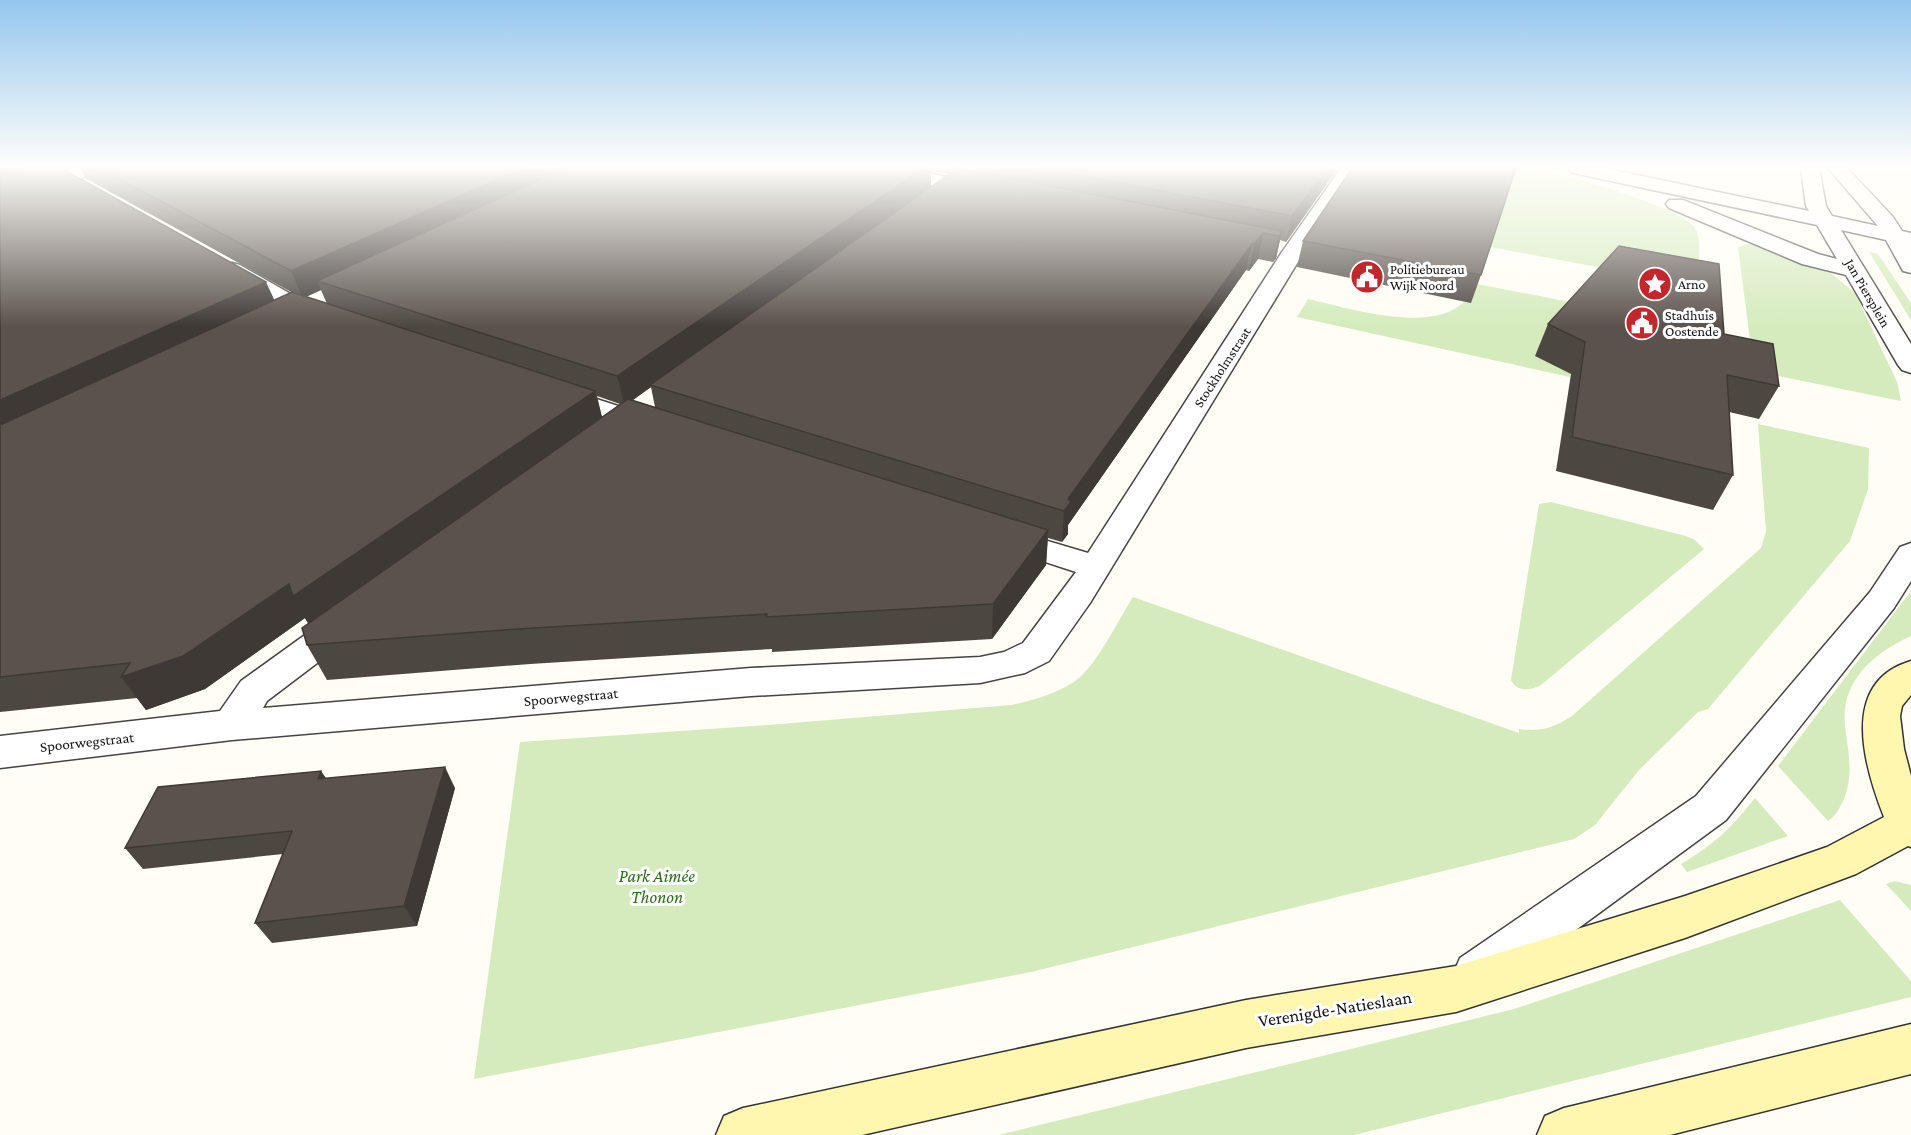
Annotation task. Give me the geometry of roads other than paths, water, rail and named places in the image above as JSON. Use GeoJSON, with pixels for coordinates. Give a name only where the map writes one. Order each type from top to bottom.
{"type":"FeatureCollection","features":[{"type":"Feature","properties":{"kind":"main road"},"geometry":{"type":"LineString","coordinates":[[1910,827],[1884,753],[1882,708],[1904,678],[1911,674]]}},
{"type":"Feature","properties":{"kind":"main road","name":"Verenigde-Natieslaan"},"geometry":{"type":"LineString","coordinates":[[743,1135],[1246,1024],[1456,989],[1685,917],[1841,861],[1910,827]]}},
{"type":"Feature","properties":{"kind":"main road"},"geometry":{"type":"LineString","coordinates":[[1564,1135],[1911,1049]]}},
{"type":"Feature","properties":{"kind":"street","name":"Stockholmstraat"},"geometry":{"type":"LineString","coordinates":[[1094,566],[1281,250],[1305,221]]}},
{"type":"Feature","properties":{"kind":"street"},"geometry":{"type":"LineString","coordinates":[[1716,221],[1810,259],[1854,270]]}},
{"type":"Feature","properties":{"kind":"street","name":"Jan Piersplein"},"geometry":{"type":"LineString","coordinates":[[1825,221],[1911,365]]}},
{"type":"Feature","properties":{"kind":"street"},"geometry":{"type":"LineString","coordinates":[[1853,221],[1901,231],[1911,266]]}},
{"type":"Feature","properties":{"kind":"street"},"geometry":{"type":"LineString","coordinates":[[209,258],[302,310],[347,325]]}},
{"type":"Feature","properties":{"kind":"street"},"geometry":{"type":"LineString","coordinates":[[280,320],[334,295]]}},
{"type":"Feature","properties":{"kind":"street"},"geometry":{"type":"LineString","coordinates":[[538,388],[638,412],[674,433]]}},
{"type":"Feature","properties":{"kind":"street"},"geometry":{"type":"LineString","coordinates":[[600,440],[638,412]]}},
{"type":"Feature","properties":{"kind":"street"},"geometry":{"type":"LineString","coordinates":[[981,530],[1094,566]]}},
{"type":"Feature","properties":{"kind":"street"},"geometry":{"type":"LineString","coordinates":[[1456,989],[1711,808],[1882,600],[1911,554]]}},
{"type":"Feature","properties":{"kind":"street","name":"Spoorwegstraat"},"geometry":{"type":"LineString","coordinates":[[0,752],[232,725],[763,681],[980,670],[1012,664],[1036,652],[1078,596],[1094,566]]}},
{"type":"Feature","properties":{"kind":"street"},"geometry":{"type":"LineString","coordinates":[[232,725],[254,691],[368,608]]}},
{"type":"Feature","properties":{"kind":"place","name":"Politiebureau Wijk Noord"},"geometry":{"type":"Point","coordinates":[1367,277]}},
{"type":"Feature","properties":{"kind":"place","name":"Arno"},"geometry":{"type":"Point","coordinates":[1655,284]}},
{"type":"Feature","properties":{"kind":"place","name":"Stadhuis Oostende"},"geometry":{"type":"Point","coordinates":[1642,323]}},
{"type":"Feature","properties":{"kind":"park label","name":"Park Aimée Thonon"},"geometry":{"type":"Point","coordinates":[657,886]}}]}
